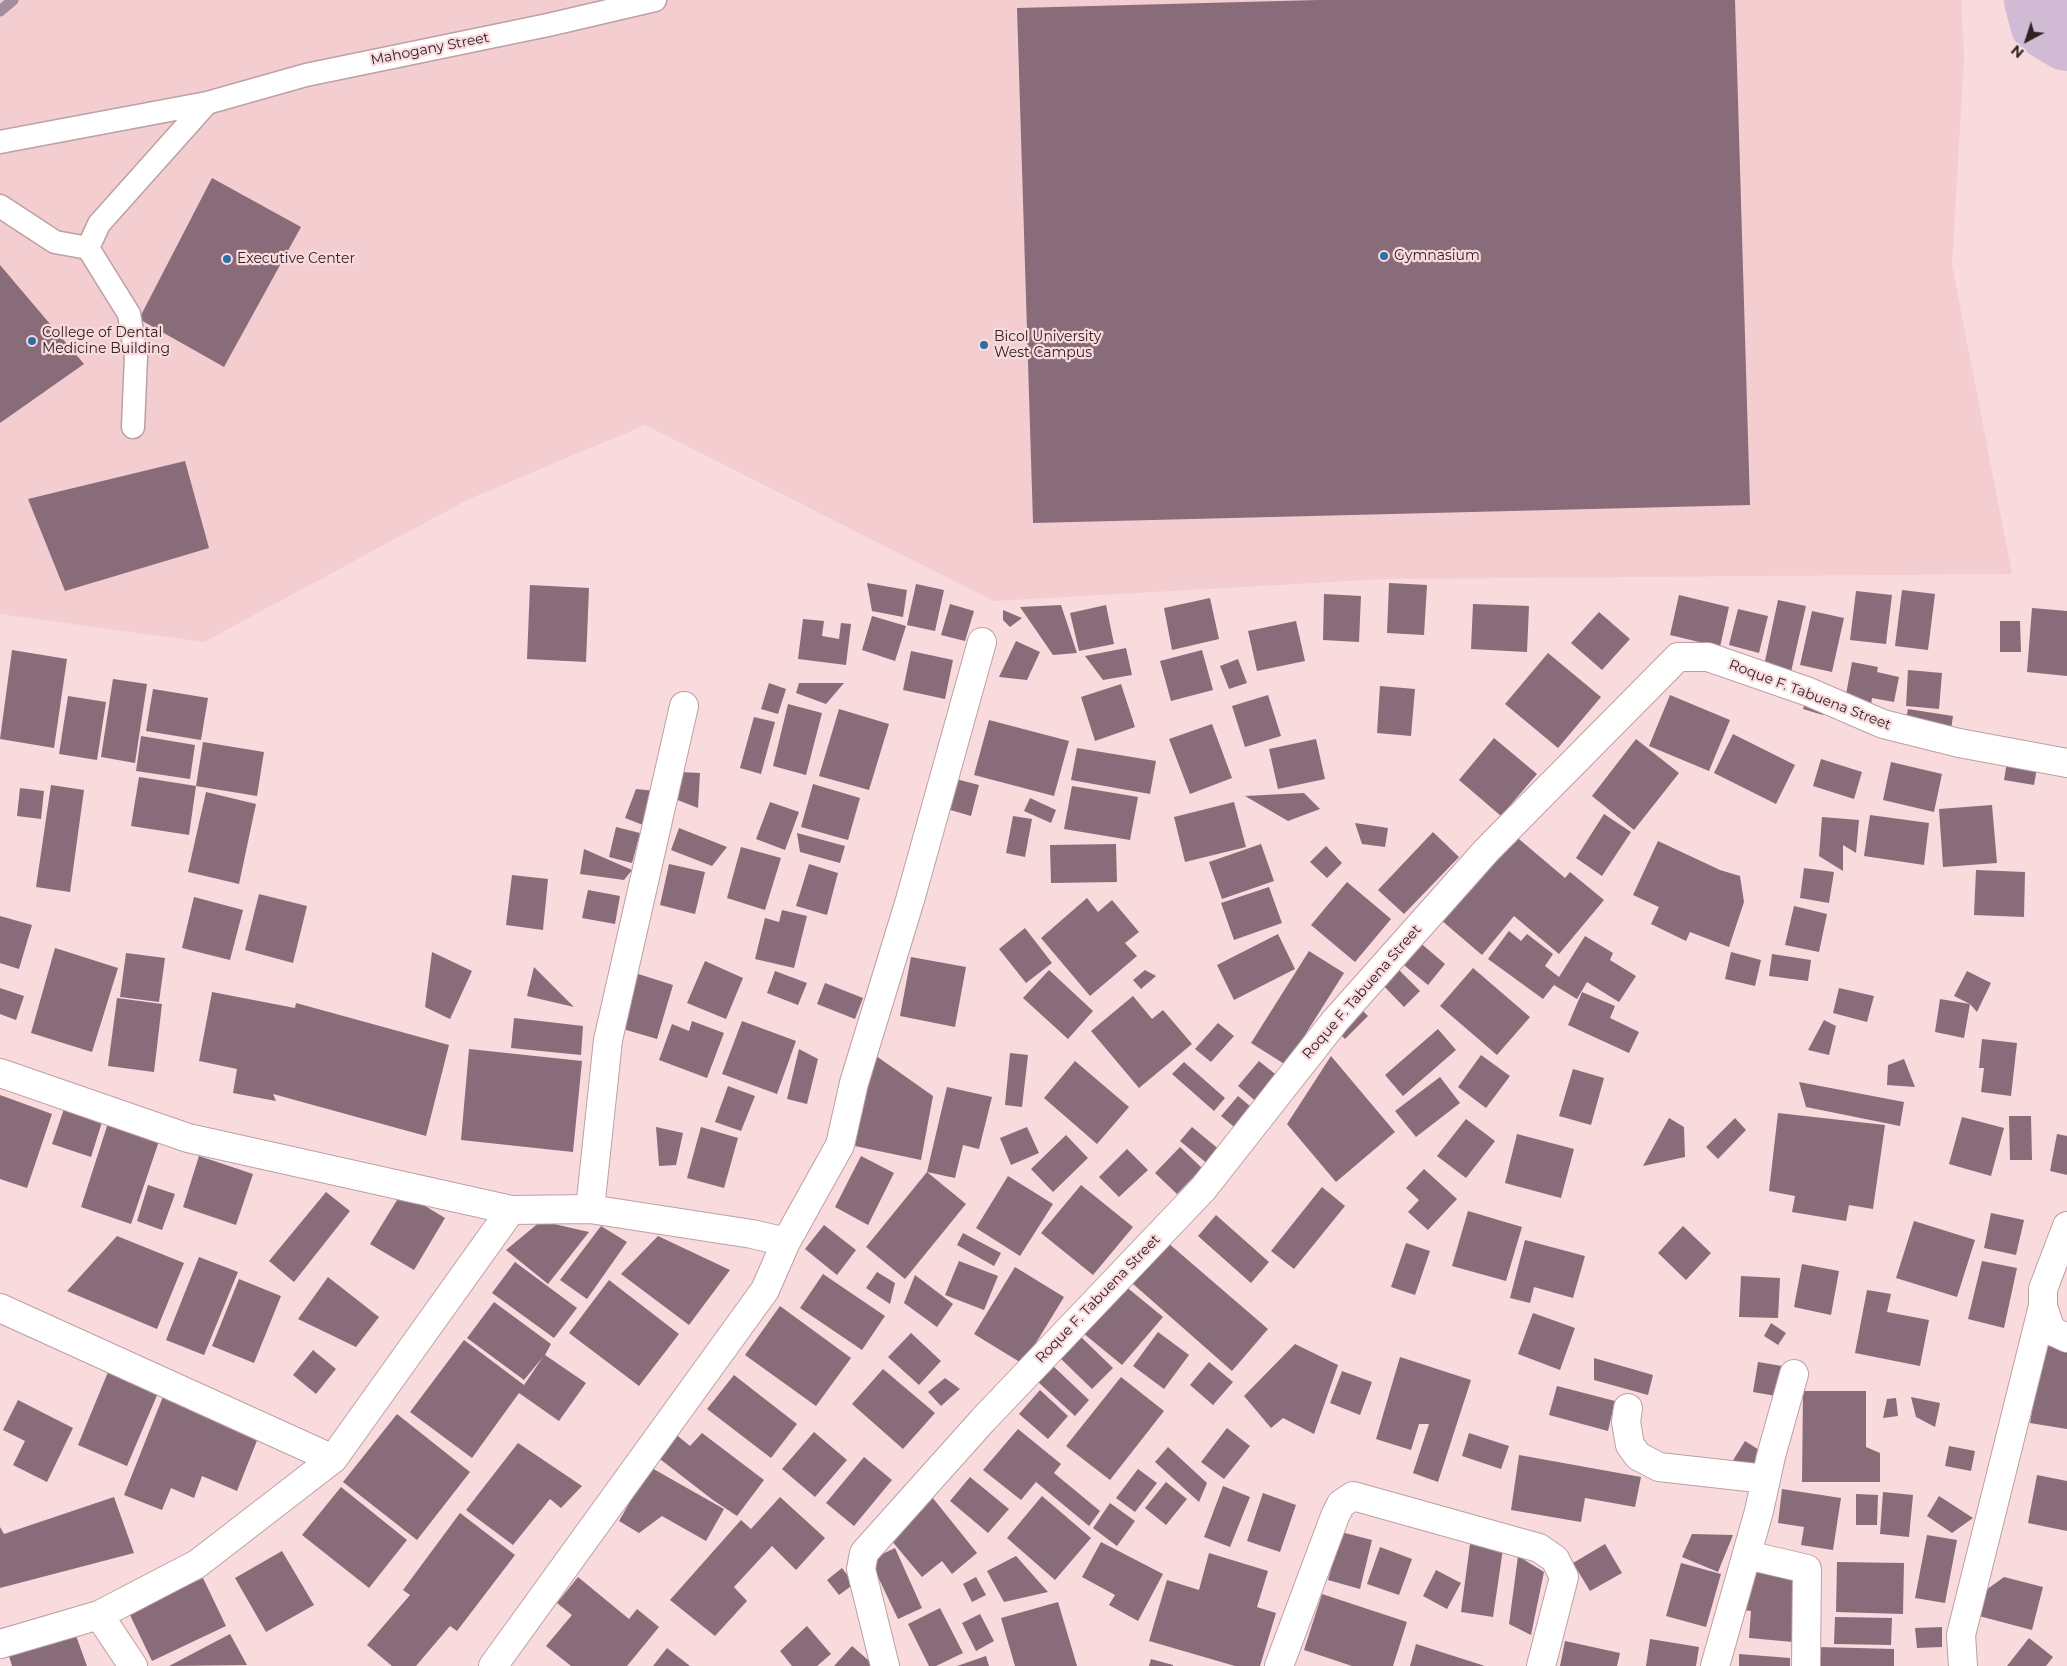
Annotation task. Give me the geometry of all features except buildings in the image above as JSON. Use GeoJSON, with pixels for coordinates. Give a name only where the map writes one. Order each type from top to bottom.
{"type":"FeatureCollection","features":[{"type":"Feature","properties":{"kind":"street"},"geometry":{"type":"LineString","coordinates":[[493,1666],[765,1290],[786,1242],[840,1145],[854,1083],[910,900],[982,642]]}},
{"type":"Feature","properties":{"kind":"street","name":"Roque F. Tabuena Street"},"geometry":{"type":"LineString","coordinates":[[885,1666],[861,1568],[864,1553],[983,1420],[1203,1189],[1335,1021],[1487,850],[1678,657],[1708,657],[1809,692],[1884,724],[1959,743],[2067,763]]}},
{"type":"Feature","properties":{"kind":"street"},"geometry":{"type":"LineString","coordinates":[[590,1209],[608,1040],[684,706]]}},
{"type":"Feature","properties":{"kind":"street"},"geometry":{"type":"LineString","coordinates":[[0,1073],[188,1138],[511,1210],[590,1209],[752,1234],[786,1242]]}},
{"type":"Feature","properties":{"kind":"street"},"geometry":{"type":"LineString","coordinates":[[0,1644],[99,1615],[197,1564],[333,1459],[511,1210]]}},
{"type":"Feature","properties":{"kind":"street"},"geometry":{"type":"LineString","coordinates":[[1963,1666],[1961,1636],[2043,1306],[2043,1290],[2067,1226]]}},
{"type":"Feature","properties":{"kind":"street"},"geometry":{"type":"LineString","coordinates":[[2043,1306],[2049,1325],[2054,1332],[2067,1338]]}},
{"type":"Feature","properties":{"kind":"street"},"geometry":{"type":"LineString","coordinates":[[0,1308],[333,1459]]}},
{"type":"Feature","properties":{"kind":"street"},"geometry":{"type":"LineString","coordinates":[[1715,1666],[1747,1555],[1794,1374]]}},
{"type":"Feature","properties":{"kind":"street"},"geometry":{"type":"LineString","coordinates":[[1628,1408],[1626,1422],[1630,1445],[1638,1456],[1659,1468],[1766,1479]]}},
{"type":"Feature","properties":{"kind":"street"},"geometry":{"type":"LineString","coordinates":[[1279,1666],[1335,1516],[1341,1504],[1353,1496],[1539,1548],[1555,1559],[1564,1577],[1541,1666]]}},
{"type":"Feature","properties":{"kind":"street"},"geometry":{"type":"LineString","coordinates":[[1747,1555],[1807,1569],[1806,1666]]}},
{"type":"Feature","properties":{"kind":"street"},"geometry":{"type":"LineString","coordinates":[[99,1615],[133,1666]]}},
{"type":"Feature","properties":{"kind":"lane","name":"Mahogany Street"},"geometry":{"type":"LineString","coordinates":[[0,142],[207,103],[306,75],[548,25],[655,0]]}},
{"type":"Feature","properties":{"kind":"lane"},"geometry":{"type":"LineString","coordinates":[[88,248],[99,224],[207,103]]}},
{"type":"Feature","properties":{"kind":"lane"},"geometry":{"type":"LineString","coordinates":[[0,206],[55,242],[88,248],[129,314],[136,356],[134,427]]}},
{"type":"Feature","properties":{"kind":"shaded area","name":"Bicol University West Campus"},"geometry":{"type":"Polygon","coordinates":[[[0,0],[1961,0],[1964,58],[1952,265],[2012,574],[1387,579],[994,601],[645,425],[469,499],[204,642],[0,614],[0,0]]]}},
{"type":"Feature","properties":{"kind":"waterway"},"geometry":{"type":"LineString","coordinates":[[0,11],[13,0]]}},
{"type":"Feature","properties":{"kind":"waterway"},"geometry":{"type":"LineString","coordinates":[[2038,0],[2044,23],[2067,37]]}},
{"type":"Feature","properties":{"kind":"place","name":"Gymnasium"},"geometry":{"type":"Point","coordinates":[1384,256]}},
{"type":"Feature","properties":{"kind":"place","name":"Executive Center"},"geometry":{"type":"Point","coordinates":[227,259]}},
{"type":"Feature","properties":{"kind":"place","name":"College of Dental Medicine Building"},"geometry":{"type":"Point","coordinates":[32,341]}},
{"type":"Feature","properties":{"kind":"place","name":"Bicol University West Campus"},"geometry":{"type":"Point","coordinates":[984,345]}}]}
